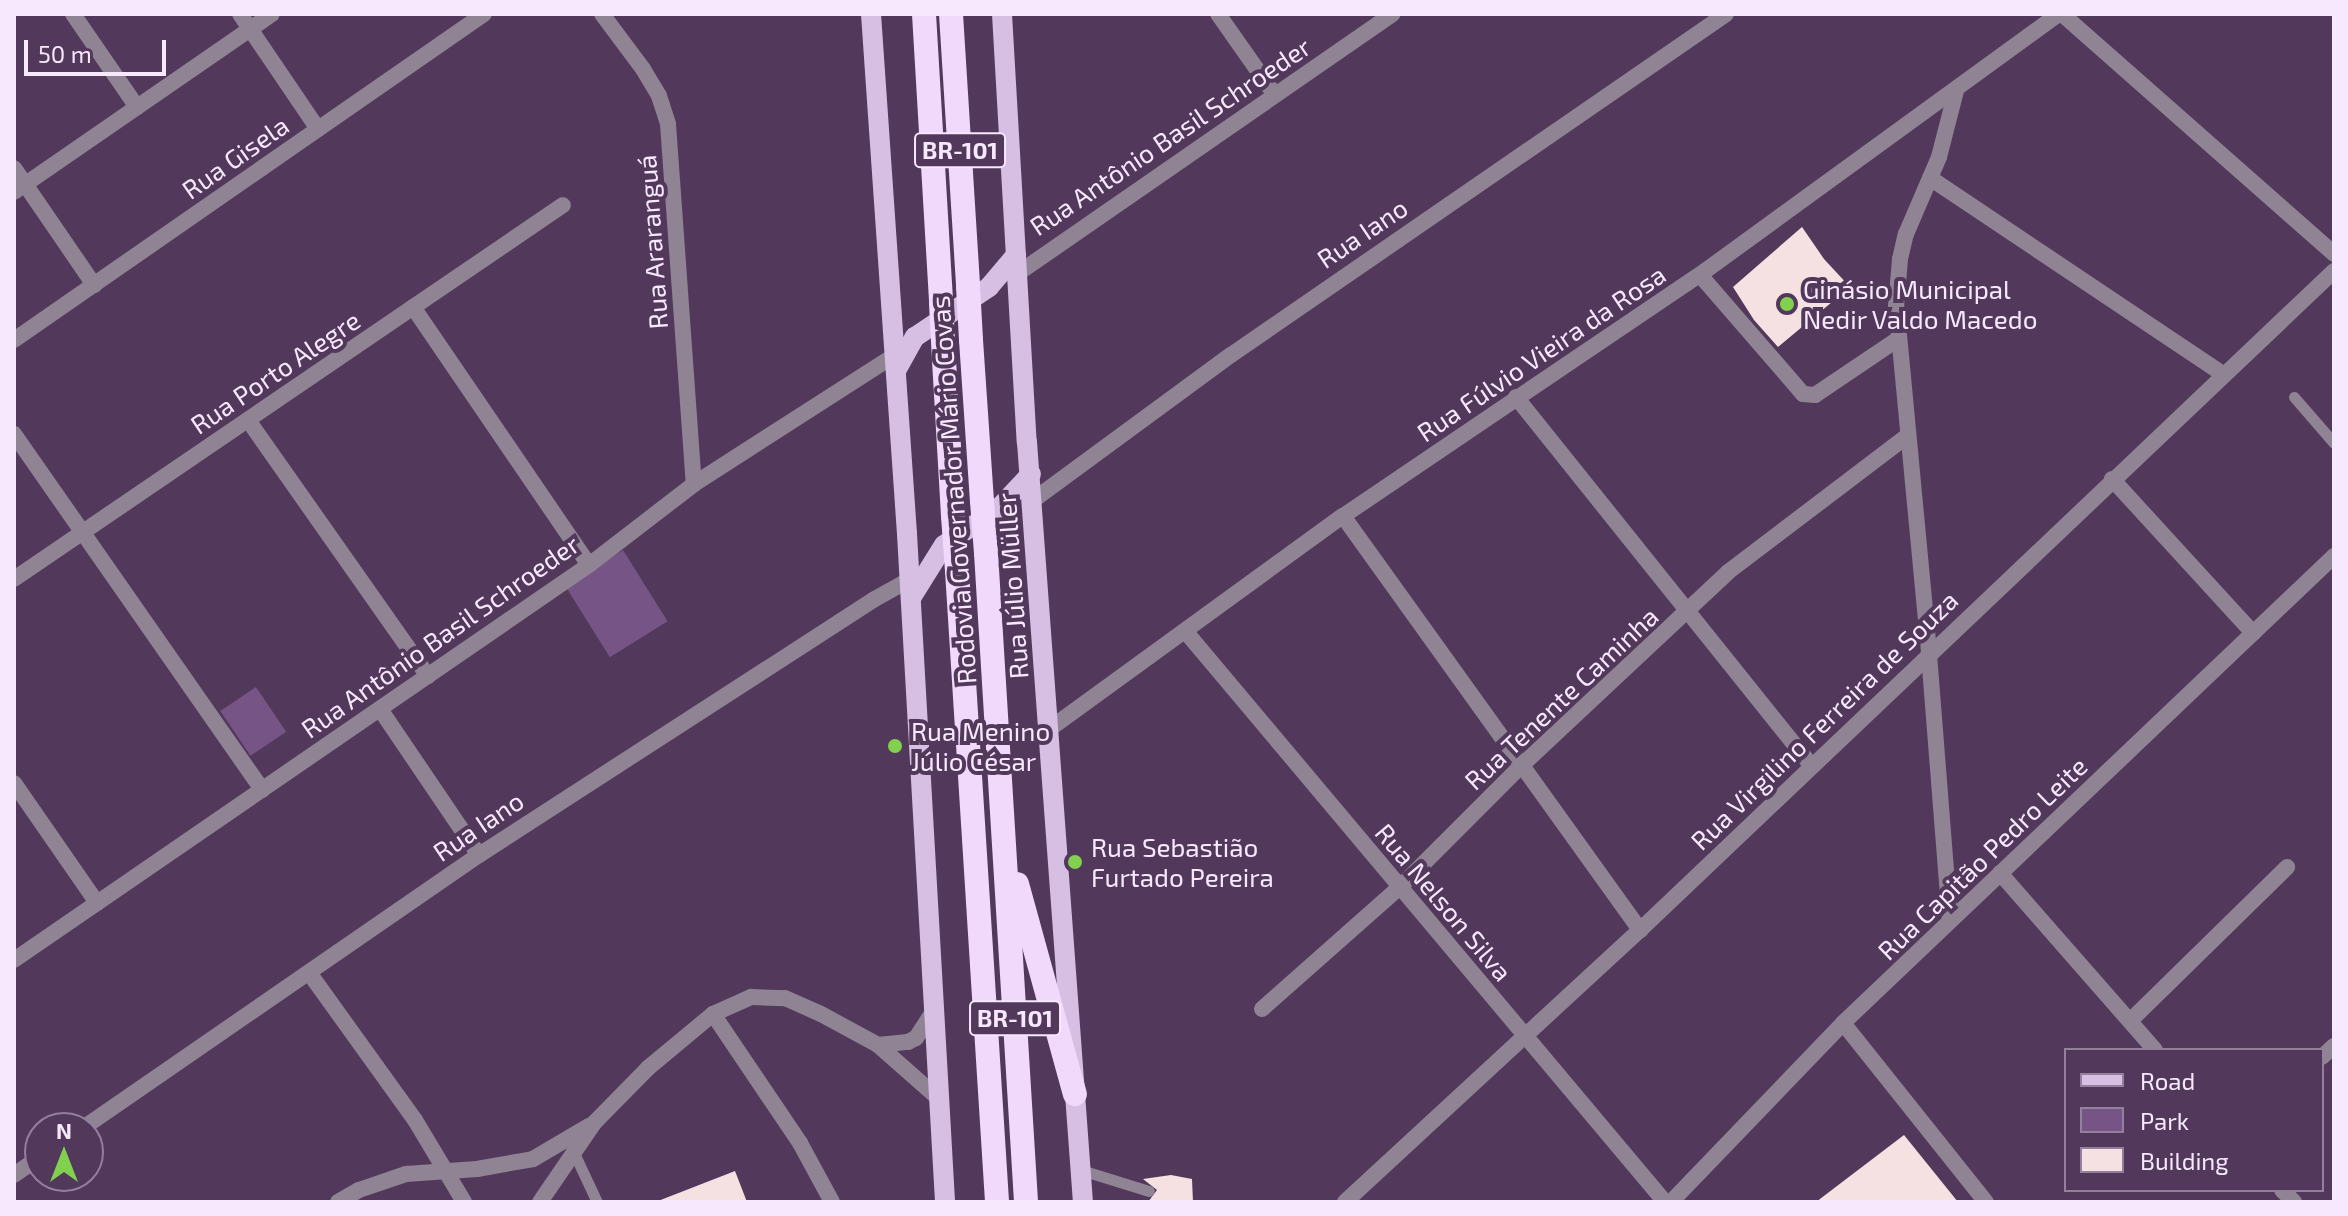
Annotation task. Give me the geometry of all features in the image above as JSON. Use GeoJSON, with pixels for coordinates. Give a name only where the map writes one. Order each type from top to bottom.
{"type":"FeatureCollection","features":[{"type":"Feature","properties":{"kind":"highway","name":"Rodovia Governador Mário Covas"},"geometry":{"type":"LineString","coordinates":[[924,14],[997,1202]]}},
{"type":"Feature","properties":{"kind":"highway","name":"Rodovia Governador Mário Covas"},"geometry":{"type":"LineString","coordinates":[[951,14],[978,286],[971,340],[990,505],[986,553],[1026,1202]]}},
{"type":"Feature","properties":{"kind":"highway"},"geometry":{"type":"LineString","coordinates":[[1004,835],[1075,1094]]}},
{"type":"Feature","properties":{"kind":"main road"},"geometry":{"type":"LineString","coordinates":[[871,14],[907,534],[945,1202]]}},
{"type":"Feature","properties":{"kind":"main road","name":"Rua Júlio Müller"},"geometry":{"type":"LineString","coordinates":[[1002,14],[1018,297],[1083,1202]]}},
{"type":"Feature","properties":{"kind":"main road","name":"Rua Antônio Basil Schroeder"},"geometry":{"type":"LineString","coordinates":[[896,363],[915,337],[928,326],[978,286],[1016,264]]}},
{"type":"Feature","properties":{"kind":"main road"},"geometry":{"type":"LineString","coordinates":[[978,286],[1018,297]]}},
{"type":"Feature","properties":{"kind":"main road"},"geometry":{"type":"LineString","coordinates":[[892,315],[915,327],[928,326]]}},
{"type":"Feature","properties":{"kind":"main road","name":"Rua Iano"},"geometry":{"type":"LineString","coordinates":[[910,589],[944,545],[1031,474]]}},
{"type":"Feature","properties":{"kind":"main road"},"geometry":{"type":"LineString","coordinates":[[990,505],[1033,510]]}},
{"type":"Feature","properties":{"kind":"main road"},"geometry":{"type":"LineString","coordinates":[[907,534],[925,544],[944,545]]}},
{"type":"Feature","properties":{"kind":"street"},"geometry":{"type":"LineString","coordinates":[[73,14],[137,107]]}},
{"type":"Feature","properties":{"kind":"street"},"geometry":{"type":"LineString","coordinates":[[240,14],[318,129]]}},
{"type":"Feature","properties":{"kind":"street"},"geometry":{"type":"LineString","coordinates":[[20,188],[272,14]]}},
{"type":"Feature","properties":{"kind":"street","name":"Rua Gisela"},"geometry":{"type":"LineString","coordinates":[[14,340],[484,14]]}},
{"type":"Feature","properties":{"kind":"street","name":"Rua Araranguá"},"geometry":{"type":"LineString","coordinates":[[602,14],[643,69],[659,96],[668,124],[694,484]]}},
{"type":"Feature","properties":{"kind":"street"},"geometry":{"type":"LineString","coordinates":[[1218,14],[1275,95]]}},
{"type":"Feature","properties":{"kind":"street","name":"Rua Antônio Basil Schroeder"},"geometry":{"type":"LineString","coordinates":[[1016,264],[1393,14]]}},
{"type":"Feature","properties":{"kind":"street","name":"Rua Iano"},"geometry":{"type":"LineString","coordinates":[[1033,510],[1231,355],[1726,14]]}},
{"type":"Feature","properties":{"kind":"street"},"geometry":{"type":"LineString","coordinates":[[2061,14],[2334,254]]}},
{"type":"Feature","properties":{"kind":"street","name":"Rua Fúlvio Vieira da Rosa"},"geometry":{"type":"LineString","coordinates":[[1048,730],[1343,516],[1700,275],[2061,14]]}},
{"type":"Feature","properties":{"kind":"street"},"geometry":{"type":"LineString","coordinates":[[1950,921],[1929,652],[1906,437],[1896,306],[1900,259],[1930,178],[1956,91]]}},
{"type":"Feature","properties":{"kind":"street"},"geometry":{"type":"LineString","coordinates":[[14,168],[20,188],[94,285]]}},
{"type":"Feature","properties":{"kind":"street"},"geometry":{"type":"LineString","coordinates":[[1930,178],[2224,375]]}},
{"type":"Feature","properties":{"kind":"street","name":"Rua Porto Alegre"},"geometry":{"type":"LineString","coordinates":[[14,579],[563,205]]}},
{"type":"Feature","properties":{"kind":"street","name":"Rua Virgilino Ferreira de Souza"},"geometry":{"type":"LineString","coordinates":[[1345,1202],[1640,930],[1810,764],[2334,271]]}},
{"type":"Feature","properties":{"kind":"street"},"geometry":{"type":"LineString","coordinates":[[1700,275],[1803,394],[1815,395],[1898,339]]}},
{"type":"Feature","properties":{"kind":"street"},"geometry":{"type":"LineString","coordinates":[[413,307],[589,565]]}},
{"type":"Feature","properties":{"kind":"street","name":"Rua Antônio Basil Schroeder"},"geometry":{"type":"LineString","coordinates":[[14,960],[589,565],[694,484],[896,363]]}},
{"type":"Feature","properties":{"kind":"street"},"geometry":{"type":"LineString","coordinates":[[1516,397],[1810,764]]}},
{"type":"Feature","properties":{"kind":"street"},"geometry":{"type":"LineString","coordinates":[[248,420],[428,676]]}},
{"type":"Feature","properties":{"kind":"street"},"geometry":{"type":"LineString","coordinates":[[14,434],[262,790]]}},
{"type":"Feature","properties":{"kind":"street","name":"Rua Tenente Caminha"},"geometry":{"type":"LineString","coordinates":[[1262,1009],[1400,887],[1521,766],[1748,555],[1906,437]]}},
{"type":"Feature","properties":{"kind":"street"},"geometry":{"type":"LineString","coordinates":[[2112,479],[2253,633]]}},
{"type":"Feature","properties":{"kind":"street"},"geometry":{"type":"LineString","coordinates":[[1343,516],[1640,930]]}},
{"type":"Feature","properties":{"kind":"street","name":"Rua Capitão Pedro Leite"},"geometry":{"type":"LineString","coordinates":[[1668,1202],[1843,1023],[2334,556]]}},
{"type":"Feature","properties":{"kind":"street","name":"Rua Iano"},"geometry":{"type":"LineString","coordinates":[[104,1114],[479,855],[873,600],[910,589]]}},
{"type":"Feature","properties":{"kind":"street","name":"Rua Nelson Silva"},"geometry":{"type":"LineString","coordinates":[[1186,632],[1668,1202]]}},
{"type":"Feature","properties":{"kind":"street"},"geometry":{"type":"LineString","coordinates":[[380,709],[479,855]]}},
{"type":"Feature","properties":{"kind":"street"},"geometry":{"type":"LineString","coordinates":[[14,783],[97,903]]}},
{"type":"Feature","properties":{"kind":"street"},"geometry":{"type":"LineString","coordinates":[[2130,1021],[2287,867]]}},
{"type":"Feature","properties":{"kind":"street"},"geometry":{"type":"LineString","coordinates":[[2000,873],[2153,1048]]}},
{"type":"Feature","properties":{"kind":"street"},"geometry":{"type":"LineString","coordinates":[[310,974],[415,1120],[464,1202]]}},
{"type":"Feature","properties":{"kind":"street"},"geometry":{"type":"LineString","coordinates":[[540,1202],[594,1123],[668,1048],[713,1014],[751,997],[785,998],[878,1045],[937,1097]]}},
{"type":"Feature","properties":{"kind":"street"},"geometry":{"type":"LineString","coordinates":[[878,1045],[908,1042],[916,1038],[932,1013]]}},
{"type":"Feature","properties":{"kind":"street"},"geometry":{"type":"LineString","coordinates":[[713,1014],[800,1143],[832,1202]]}},
{"type":"Feature","properties":{"kind":"street"},"geometry":{"type":"LineString","coordinates":[[1843,1023],[1986,1202]]}},
{"type":"Feature","properties":{"kind":"street"},"geometry":{"type":"LineString","coordinates":[[338,1202],[359,1190],[406,1174],[447,1172],[533,1159],[594,1123]]}},
{"type":"Feature","properties":{"kind":"lane"},"geometry":{"type":"LineString","coordinates":[[2294,397],[2334,443]]}},
{"type":"Feature","properties":{"kind":"lane"},"geometry":{"type":"LineString","coordinates":[[574,1153],[597,1202]]}},
{"type":"Feature","properties":{"kind":"lane"},"geometry":{"type":"LineString","coordinates":[[1081,1170],[1149,1191]]}},
{"type":"Feature","properties":{"kind":"green space"},"geometry":{"type":"Polygon","coordinates":[[[623,550],[668,621],[610,657],[565,586],[623,550]]]}},
{"type":"Feature","properties":{"kind":"green space"},"geometry":{"type":"Polygon","coordinates":[[[256,687],[286,732],[251,756],[220,711],[256,687]]]}},
{"type":"Feature","properties":{"kind":"building","name":"Ginásio Municipal Nedir Valdo Macedo"},"geometry":{"type":"Polygon","coordinates":[[[1802,227],[1824,259],[1850,287],[1778,347],[1754,320],[1733,287],[1802,227]]]}},
{"type":"Feature","properties":{"kind":"building"},"geometry":{"type":"Polygon","coordinates":[[[1904,1135],[1958,1202],[1816,1202],[1904,1135]]]}},
{"type":"Feature","properties":{"kind":"building"},"geometry":{"type":"Polygon","coordinates":[[[735,1171],[747,1202],[658,1202],[658,1201],[735,1171]]]}},
{"type":"Feature","properties":{"kind":"building"},"geometry":{"type":"Polygon","coordinates":[[[1171,1175],[1192,1179],[1193,1202],[1148,1202],[1157,1190],[1143,1179],[1171,1175]]]}},
{"type":"Feature","properties":{"kind":"place","name":"Ginásio Municipal Nedir Valdo Macedo"},"geometry":{"type":"Point","coordinates":[1787,304]}},
{"type":"Feature","properties":{"kind":"place","name":"Rua Menino Júlio César"},"geometry":{"type":"Point","coordinates":[895,746]}},
{"type":"Feature","properties":{"kind":"place","name":"Rua Sebastião Furtado Pereira"},"geometry":{"type":"Point","coordinates":[1075,862]}}]}
